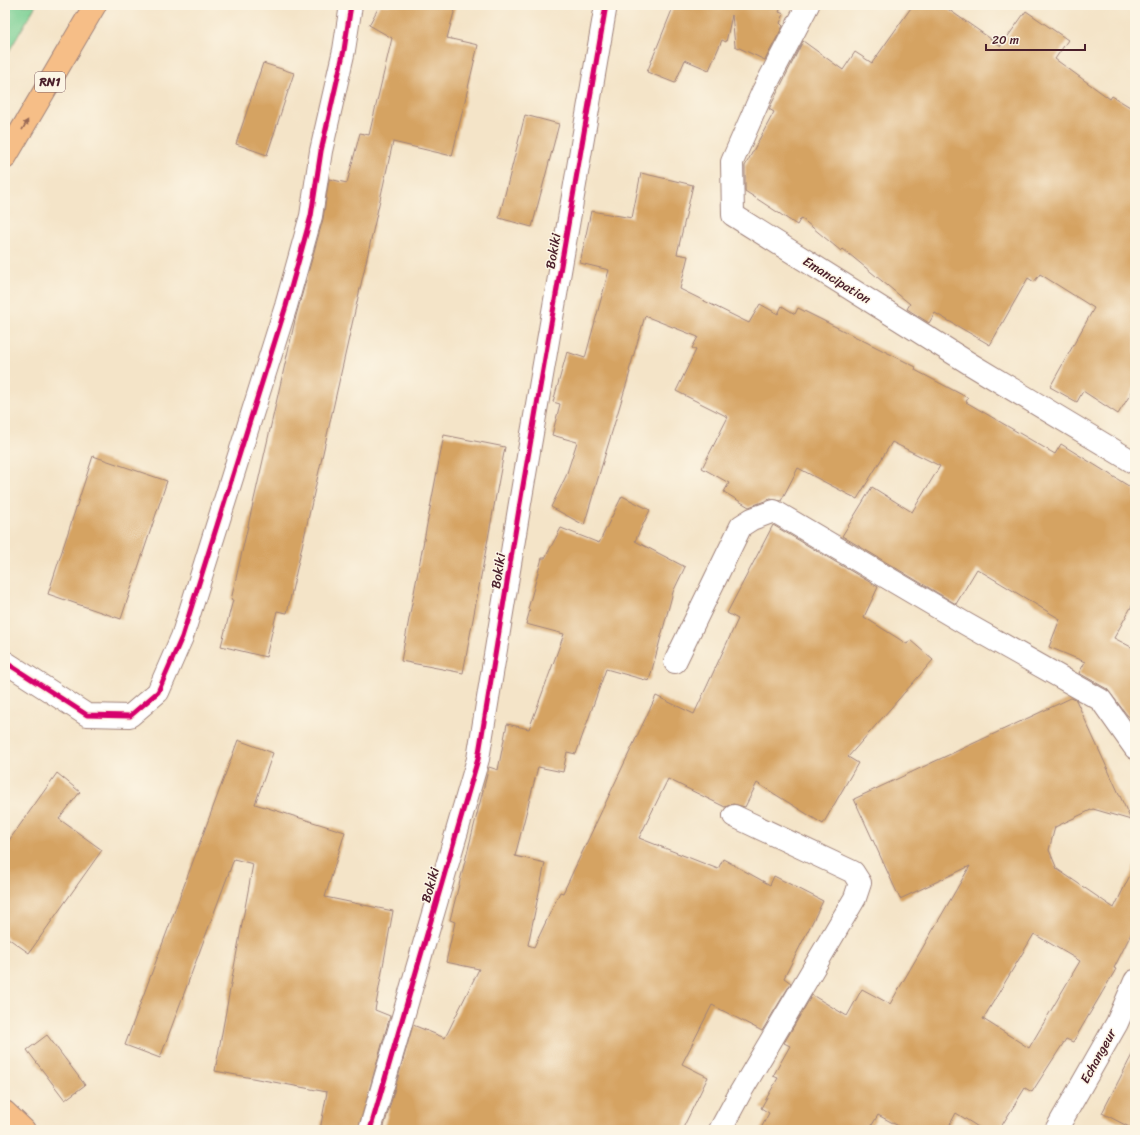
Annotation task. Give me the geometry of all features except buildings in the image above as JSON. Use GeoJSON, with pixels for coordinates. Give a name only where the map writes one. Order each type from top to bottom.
{"type":"FeatureCollection","features":[{"type":"Feature","properties":{"kind":"highway","name":"RN1"},"geometry":{"type":"LineString","coordinates":[[5,158],[95,5]]}},
{"type":"Feature","properties":{"kind":"highway"},"geometry":{"type":"LineString","coordinates":[[5,1112],[24,1130]]}},
{"type":"Feature","properties":{"kind":"street"},"geometry":{"type":"LineString","coordinates":[[5,662],[87,715],[130,716],[158,692],[182,637],[286,306],[311,216],[321,151],[344,50],[351,5]]}},
{"type":"Feature","properties":{"kind":"street","name":"Bokiki"},"geometry":{"type":"LineString","coordinates":[[370,1130],[478,759],[520,503],[606,5]]}},
{"type":"Feature","properties":{"kind":"street","name":"Emancipation"},"geometry":{"type":"LineString","coordinates":[[808,5],[763,91],[732,162],[732,215],[972,365],[1135,463]]}},
{"type":"Feature","properties":{"kind":"street"},"geometry":{"type":"LineString","coordinates":[[675,662],[741,526],[752,519],[774,511],[966,624],[1101,700],[1135,748]]}},
{"type":"Feature","properties":{"kind":"street"},"geometry":{"type":"LineString","coordinates":[[720,1130],[740,1093],[855,898],[860,883],[853,872],[734,816]]}},
{"type":"Feature","properties":{"kind":"street","name":"Echangeur"},"geometry":{"type":"LineString","coordinates":[[1056,1130],[1116,1023],[1135,981]]}},
{"type":"Feature","properties":{"kind":"green space"},"geometry":{"type":"Polygon","coordinates":[[[5,5],[36,5],[5,58],[5,5]]]}},
{"type":"Feature","properties":{"kind":"cycle path"},"geometry":{"type":"LineString","coordinates":[[5,662],[87,715],[130,716],[158,692],[182,637],[286,306],[311,216],[321,151],[344,50],[351,5]]}},
{"type":"Feature","properties":{"kind":"cycle path"},"geometry":{"type":"LineString","coordinates":[[370,1130],[478,759],[520,503],[606,5]]}}]}
